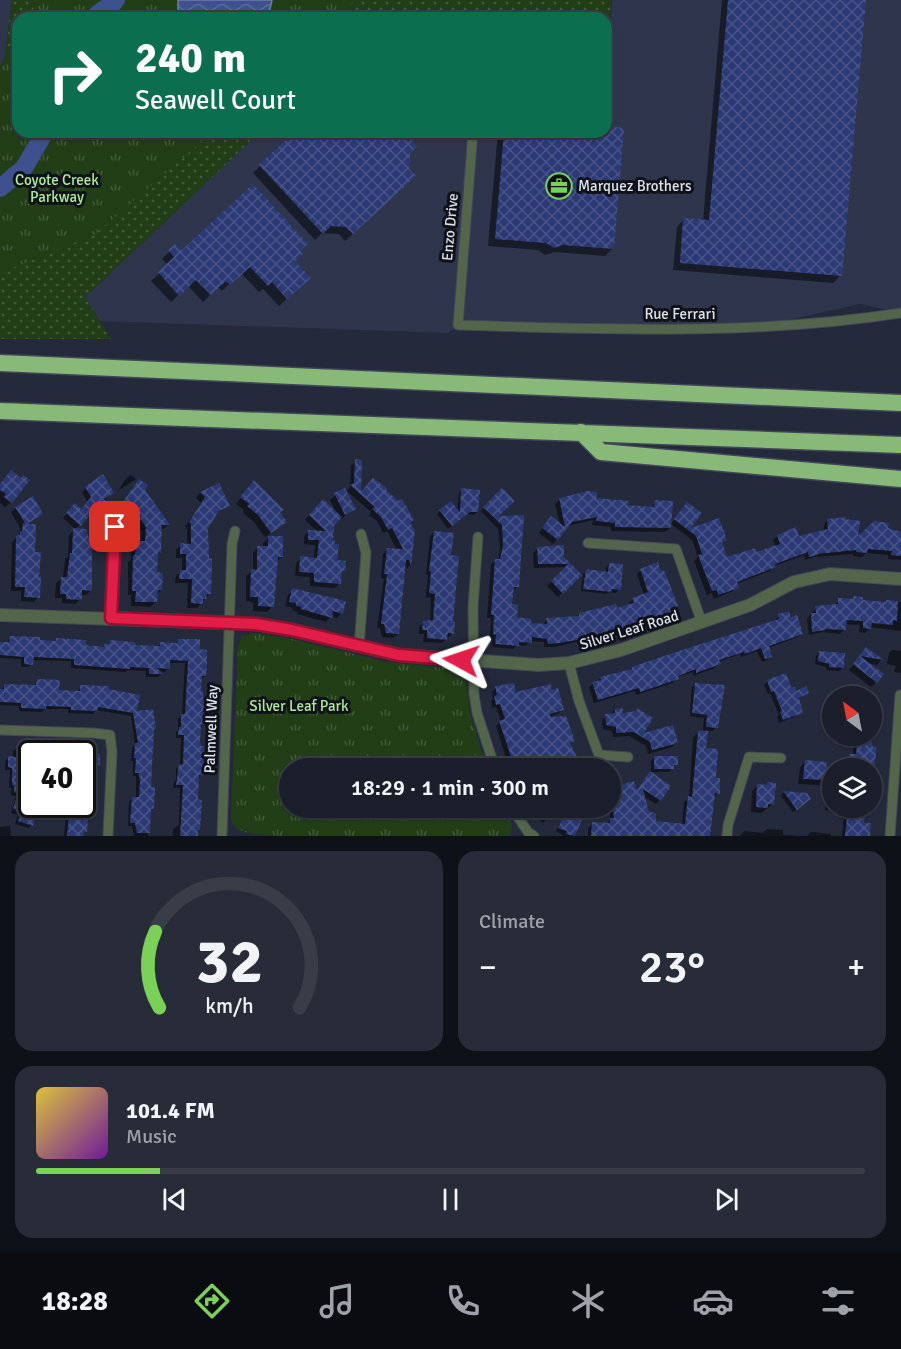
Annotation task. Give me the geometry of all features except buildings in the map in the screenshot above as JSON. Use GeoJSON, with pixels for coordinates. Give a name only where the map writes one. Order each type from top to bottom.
{"type":"FeatureCollection","features":[{"type":"Feature","properties":{"kind":"highway"},"geometry":{"type":"LineString","coordinates":[[0,363],[901,403]]}},
{"type":"Feature","properties":{"kind":"highway"},"geometry":{"type":"LineString","coordinates":[[0,411],[901,445]]}},
{"type":"Feature","properties":{"kind":"highway"},"geometry":{"type":"LineString","coordinates":[[580,432],[601,452],[901,479]]}},
{"type":"Feature","properties":{"kind":"street","name":"Enzo Drive"},"geometry":{"type":"LineString","coordinates":[[458,325],[473,138]]}},
{"type":"Feature","properties":{"kind":"street","name":"Rue Ferrari"},"geometry":{"type":"LineString","coordinates":[[458,325],[718,329],[813,324],[901,313]]}},
{"type":"Feature","properties":{"kind":"street"},"geometry":{"type":"LineString","coordinates":[[111,618],[115,527]]}},
{"type":"Feature","properties":{"kind":"street","name":"Palmwell Way"},"geometry":{"type":"LineString","coordinates":[[222,836],[232,544],[235,531]]}},
{"type":"Feature","properties":{"kind":"street"},"geometry":{"type":"LineString","coordinates":[[359,647],[366,553],[361,534]]}},
{"type":"Feature","properties":{"kind":"street"},"geometry":{"type":"LineString","coordinates":[[478,537],[473,607],[474,694],[477,713],[492,758]]}},
{"type":"Feature","properties":{"kind":"street"},"geometry":{"type":"LineString","coordinates":[[588,543],[676,549],[702,622]]}},
{"type":"Feature","properties":{"kind":"street","name":"Silver Leaf Road"},"geometry":{"type":"LineString","coordinates":[[0,615],[230,622],[292,630],[399,655],[538,665],[569,663],[621,650],[750,605],[794,582],[830,574],[901,579]]}},
{"type":"Feature","properties":{"kind":"street"},"geometry":{"type":"LineString","coordinates":[[569,663],[579,701],[599,755],[628,757]]}},
{"type":"Feature","properties":{"kind":"street"},"geometry":{"type":"LineString","coordinates":[[890,836],[900,695]]}},
{"type":"Feature","properties":{"kind":"street"},"geometry":{"type":"LineString","coordinates":[[0,730],[93,732],[111,735],[108,836]]}},
{"type":"Feature","properties":{"kind":"street"},"geometry":{"type":"LineString","coordinates":[[727,836],[728,825],[749,757],[781,758]]}},
{"type":"Feature","properties":{"kind":"street"},"geometry":{"type":"LineString","coordinates":[[518,818],[529,835]]}},
{"type":"Feature","properties":{"kind":"shaded area"},"geometry":{"type":"Polygon","coordinates":[[[0,0],[12,0],[0,92],[0,0]]]}},
{"type":"Feature","properties":{"kind":"shaded area"},"geometry":{"type":"Polygon","coordinates":[[[612,0],[901,0],[901,313],[860,304],[750,328],[459,325],[448,333],[100,321],[85,297],[254,138],[612,138],[612,0]]]}},
{"type":"Feature","properties":{"kind":"green space"},"geometry":{"type":"Polygon","coordinates":[[[12,0],[611,0],[610,12],[12,12],[12,138],[254,138],[85,297],[111,339],[0,339],[0,92],[12,0]]]}},
{"type":"Feature","properties":{"kind":"green space"},"geometry":{"type":"Polygon","coordinates":[[[38,0],[352,0],[351,12],[31,12],[38,0]]]}},
{"type":"Feature","properties":{"kind":"green space","name":"Coyote Creek Parkway"},"geometry":{"type":"Polygon","coordinates":[[[12,45],[12,138],[206,138],[94,235],[0,273],[0,66],[12,45]]]}},
{"type":"Feature","properties":{"kind":"green space","name":"Silver Leaf Park"},"geometry":{"type":"Polygon","coordinates":[[[254,633],[287,638],[387,662],[458,669],[466,679],[470,713],[484,758],[279,758],[279,818],[509,818],[512,823],[510,836],[280,836],[251,834],[238,829],[233,825],[231,819],[238,646],[242,636],[254,633]]]}},
{"type":"Feature","properties":{"kind":"water"},"geometry":{"type":"Polygon","coordinates":[[[178,0],[272,0],[269,12],[178,12],[178,0]]]}},
{"type":"Feature","properties":{"kind":"waterway"},"geometry":{"type":"LineString","coordinates":[[100,12],[116,0]]}},
{"type":"Feature","properties":{"kind":"waterway"},"geometry":{"type":"LineString","coordinates":[[0,188],[24,168],[42,138]]}},
{"type":"Feature","properties":{"kind":"place","name":"Marquez Brothers"},"geometry":{"type":"Point","coordinates":[559,186]}},
{"type":"Feature","properties":{"kind":"route"},"geometry":{"type":"LineString","coordinates":[[115,527],[111,618],[256,624],[399,655],[461,660]]}}]}
